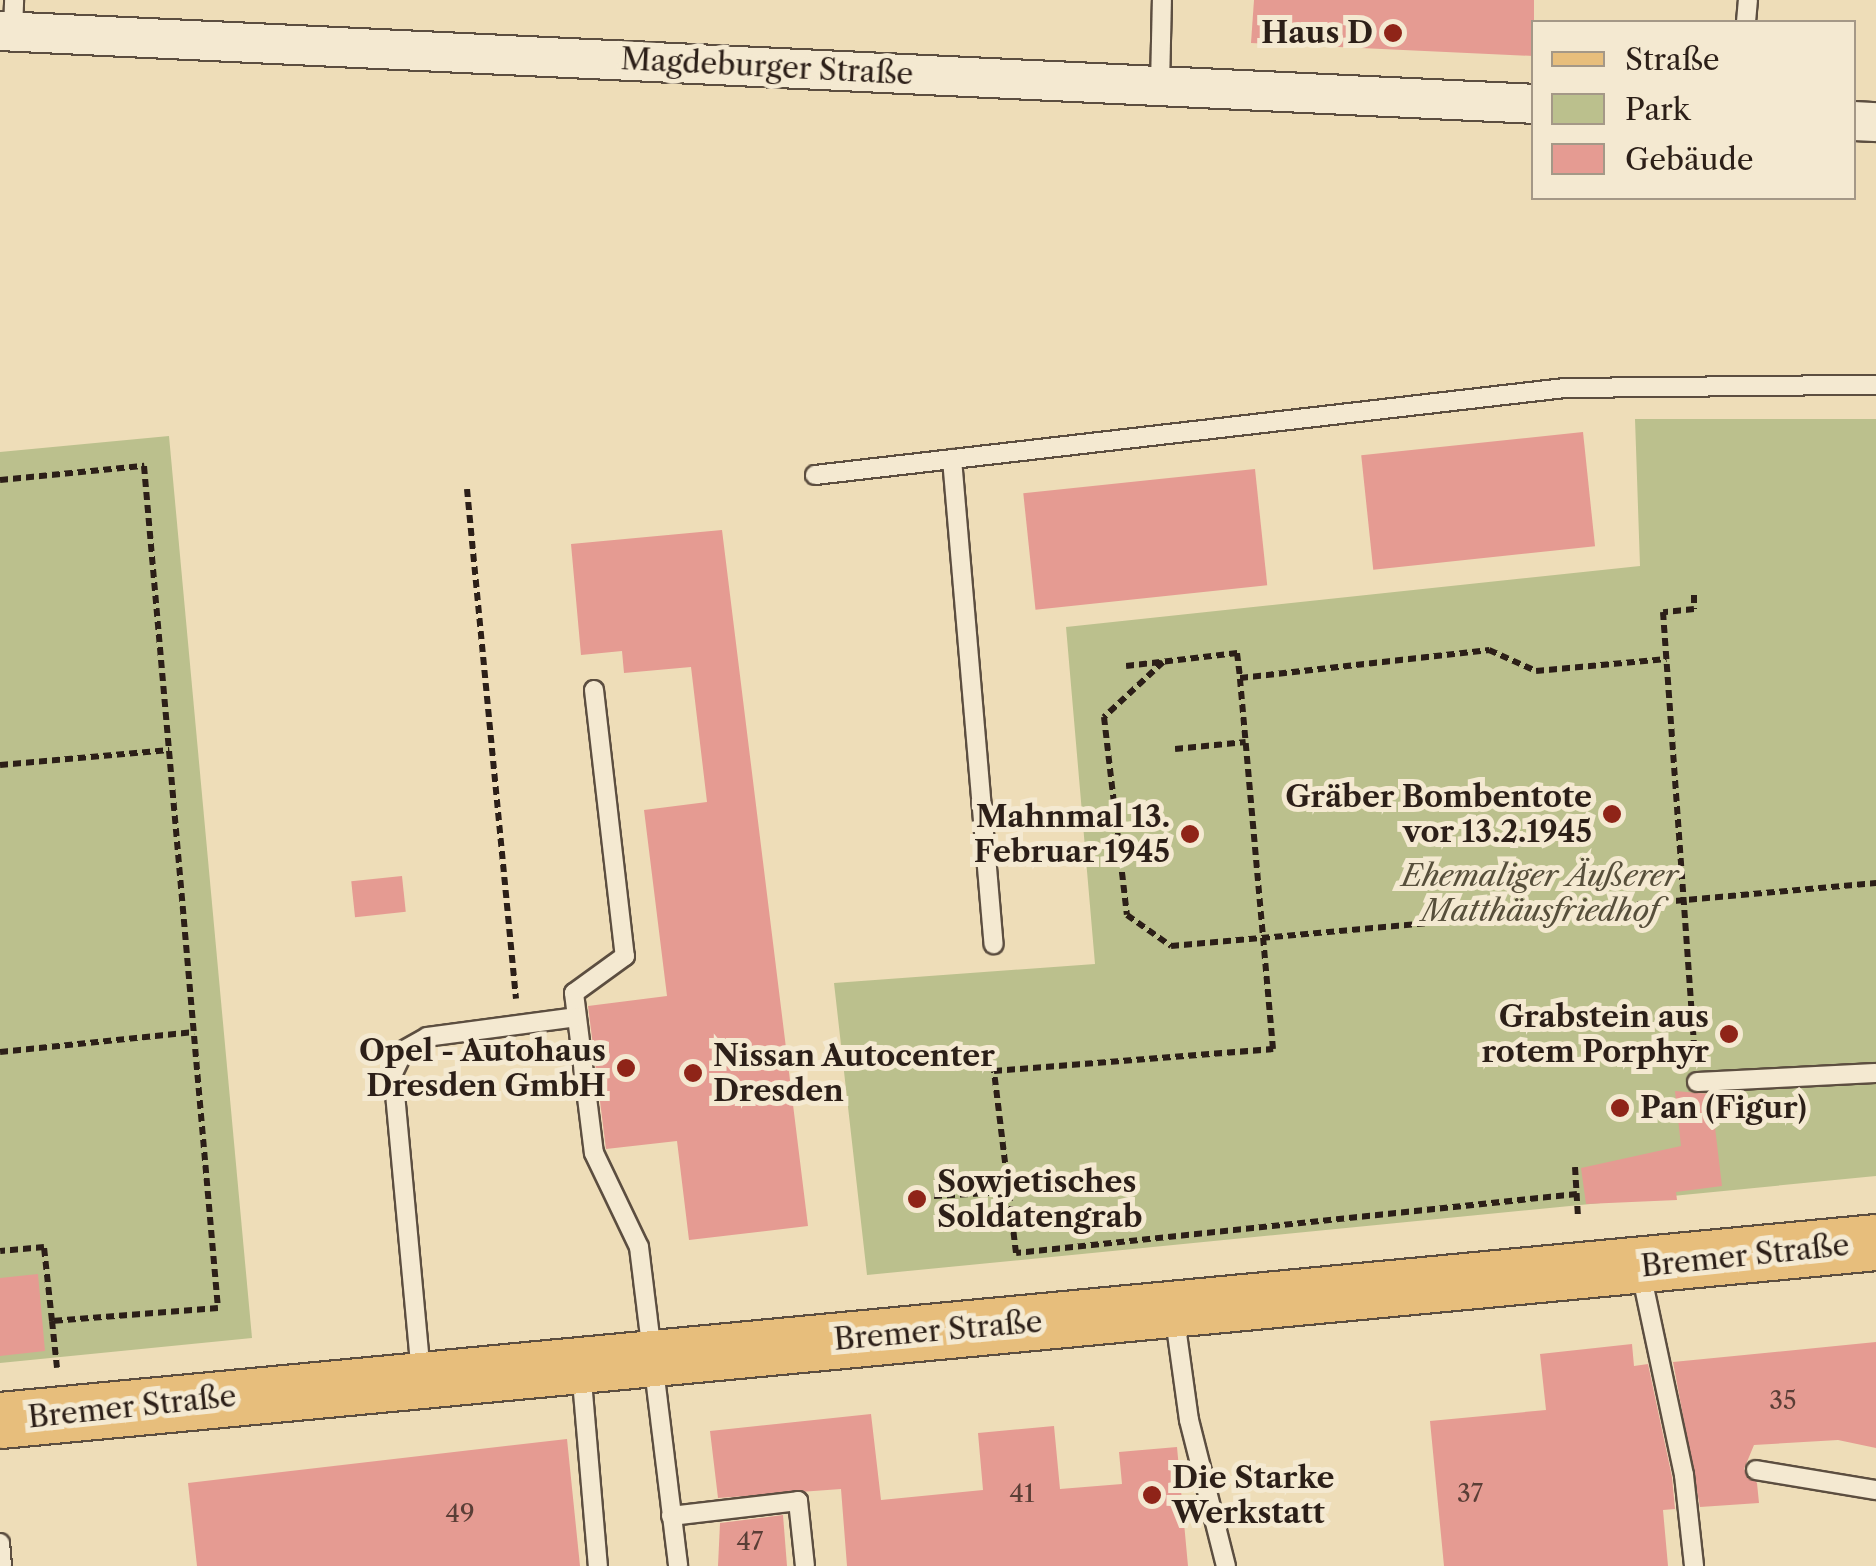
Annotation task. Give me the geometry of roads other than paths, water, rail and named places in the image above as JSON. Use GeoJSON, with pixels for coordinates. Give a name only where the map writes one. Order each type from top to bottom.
{"type":"FeatureCollection","features":[{"type":"Feature","properties":{"kind":"main road","name":"Bremer Straße"},"geometry":{"type":"LineString","coordinates":[[0,1420],[1876,1242]]}},
{"type":"Feature","properties":{"kind":"street","name":"Magdeburger Straße"},"geometry":{"type":"LineString","coordinates":[[9,21],[1531,104]]}},
{"type":"Feature","properties":{"kind":"lane"},"geometry":{"type":"LineString","coordinates":[[1160,86],[1162,0]]}},
{"type":"Feature","properties":{"kind":"lane"},"geometry":{"type":"LineString","coordinates":[[815,475],[1565,388],[1876,384]]}},
{"type":"Feature","properties":{"kind":"lane"},"geometry":{"type":"LineString","coordinates":[[952,459],[994,944]]}},
{"type":"Feature","properties":{"kind":"lane"},"geometry":{"type":"LineString","coordinates":[[594,690],[625,956],[574,993],[576,1018],[594,1152],[639,1247],[678,1566]]}},
{"type":"Feature","properties":{"kind":"lane"},"geometry":{"type":"LineString","coordinates":[[421,1379],[393,1073],[404,1050],[427,1037],[576,1018]]}},
{"type":"Feature","properties":{"kind":"lane"},"geometry":{"type":"LineString","coordinates":[[1697,1082],[1876,1072]]}},
{"type":"Feature","properties":{"kind":"lane"},"geometry":{"type":"LineString","coordinates":[[1640,1267],[1691,1474],[1694,1566]]}},
{"type":"Feature","properties":{"kind":"lane"},"geometry":{"type":"LineString","coordinates":[[1173,1310],[1189,1420],[1226,1566]]}},
{"type":"Feature","properties":{"kind":"lane"},"geometry":{"type":"LineString","coordinates":[[580,1364],[598,1566]]}},
{"type":"Feature","properties":{"kind":"lane"},"geometry":{"type":"LineString","coordinates":[[1756,1470],[1876,1490]]}},
{"type":"Feature","properties":{"kind":"lane"},"geometry":{"type":"LineString","coordinates":[[671,1516],[798,1502],[804,1566]]}},
{"type":"Feature","properties":{"kind":"lane"},"geometry":{"type":"LineString","coordinates":[[0,1543],[2,1566]]}},
{"type":"Feature","properties":{"kind":"place","name":"Haus D"},"geometry":{"type":"Point","coordinates":[1393,33]}},
{"type":"Feature","properties":{"kind":"place","name":"Gräber Bombentote vor 13.2.1945"},"geometry":{"type":"Point","coordinates":[1612,814]}},
{"type":"Feature","properties":{"kind":"place","name":"Mahnmal 13. Februar 1945"},"geometry":{"type":"Point","coordinates":[1190,834]}},
{"type":"Feature","properties":{"kind":"place","name":"Grabstein aus rotem Porphyr"},"geometry":{"type":"Point","coordinates":[1729,1034]}},
{"type":"Feature","properties":{"kind":"place","name":"Opel - Autohaus Dresden GmbH"},"geometry":{"type":"Point","coordinates":[626,1068]}},
{"type":"Feature","properties":{"kind":"place","name":"Nissan Autocenter Dresden"},"geometry":{"type":"Point","coordinates":[693,1073]}},
{"type":"Feature","properties":{"kind":"place","name":"Pan (Figur)"},"geometry":{"type":"Point","coordinates":[1620,1108]}},
{"type":"Feature","properties":{"kind":"place","name":"Sowjetisches Soldatengrab"},"geometry":{"type":"Point","coordinates":[917,1199]}},
{"type":"Feature","properties":{"kind":"place","name":"Die Starke Werkstatt"},"geometry":{"type":"Point","coordinates":[1152,1495]}},
{"type":"Feature","properties":{"kind":"park label","name":"Ehemaliger Äußerer Matthäusfriedhof"},"geometry":{"type":"Point","coordinates":[1540,893]}}]}
